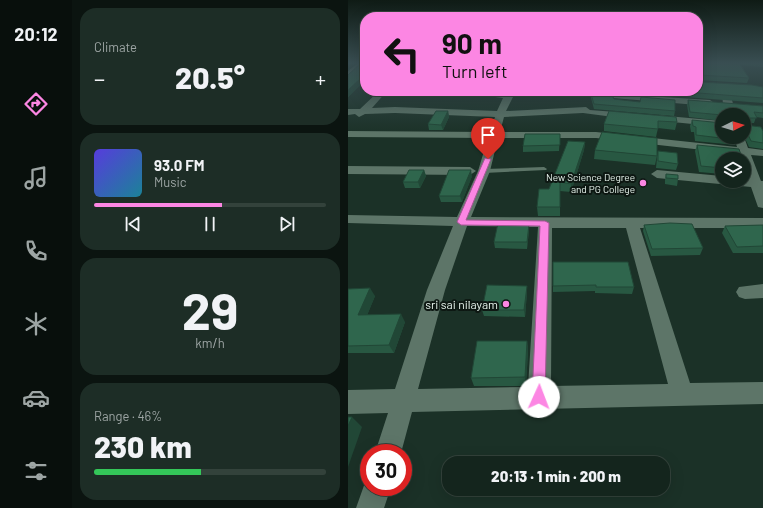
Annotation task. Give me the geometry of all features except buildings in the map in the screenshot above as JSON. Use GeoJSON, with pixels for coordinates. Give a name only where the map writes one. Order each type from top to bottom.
{"type":"FeatureCollection","features":[{"type":"Feature","properties":{"kind":"street"},"geometry":{"type":"LineString","coordinates":[[725,87],[730,108]]}},
{"type":"Feature","properties":{"kind":"street"},"geometry":{"type":"LineString","coordinates":[[353,121],[379,96]]}},
{"type":"Feature","properties":{"kind":"street"},"geometry":{"type":"LineString","coordinates":[[391,444],[436,290],[461,222],[484,171],[500,114],[509,96]]}},
{"type":"Feature","properties":{"kind":"street"},"geometry":{"type":"LineString","coordinates":[[588,96],[586,111],[596,135]]}},
{"type":"Feature","properties":{"kind":"street"},"geometry":{"type":"LineString","coordinates":[[635,96],[730,104]]}},
{"type":"Feature","properties":{"kind":"street"},"geometry":{"type":"LineString","coordinates":[[348,112],[395,110],[500,114],[586,111],[715,123]]}},
{"type":"Feature","properties":{"kind":"street"},"geometry":{"type":"LineString","coordinates":[[348,134],[495,136],[596,135],[763,153]]}},
{"type":"Feature","properties":{"kind":"street"},"geometry":{"type":"LineString","coordinates":[[742,144],[759,184],[763,204]]}},
{"type":"Feature","properties":{"kind":"street"},"geometry":{"type":"LineString","coordinates":[[348,170],[484,171]]}},
{"type":"Feature","properties":{"kind":"street"},"geometry":{"type":"LineString","coordinates":[[657,174],[715,179]]}},
{"type":"Feature","properties":{"kind":"street"},"geometry":{"type":"LineString","coordinates":[[348,219],[632,224],[763,223]]}},
{"type":"Feature","properties":{"kind":"street"},"geometry":{"type":"LineString","coordinates":[[539,397],[545,223]]}},
{"type":"Feature","properties":{"kind":"street"},"geometry":{"type":"LineString","coordinates":[[632,224],[682,394]]}},
{"type":"Feature","properties":{"kind":"street"},"geometry":{"type":"LineString","coordinates":[[745,292],[763,291]]}},
{"type":"Feature","properties":{"kind":"street"},"geometry":{"type":"LineString","coordinates":[[348,402],[682,394],[763,394]]}},
{"type":"Feature","properties":{"kind":"street"},"geometry":{"type":"LineString","coordinates":[[370,508],[374,496]]}},
{"type":"Feature","properties":{"kind":"lane"},"geometry":{"type":"LineString","coordinates":[[484,171],[544,169]]}},
{"type":"Feature","properties":{"kind":"place","name":"New Science Degree and PG College"},"geometry":{"type":"Point","coordinates":[643,183]}},
{"type":"Feature","properties":{"kind":"place","name":"sri sai nilayam"},"geometry":{"type":"Point","coordinates":[506,304]}},
{"type":"Feature","properties":{"kind":"route"},"geometry":{"type":"LineString","coordinates":[[488,159],[461,222],[545,223],[539,397]]}}]}
